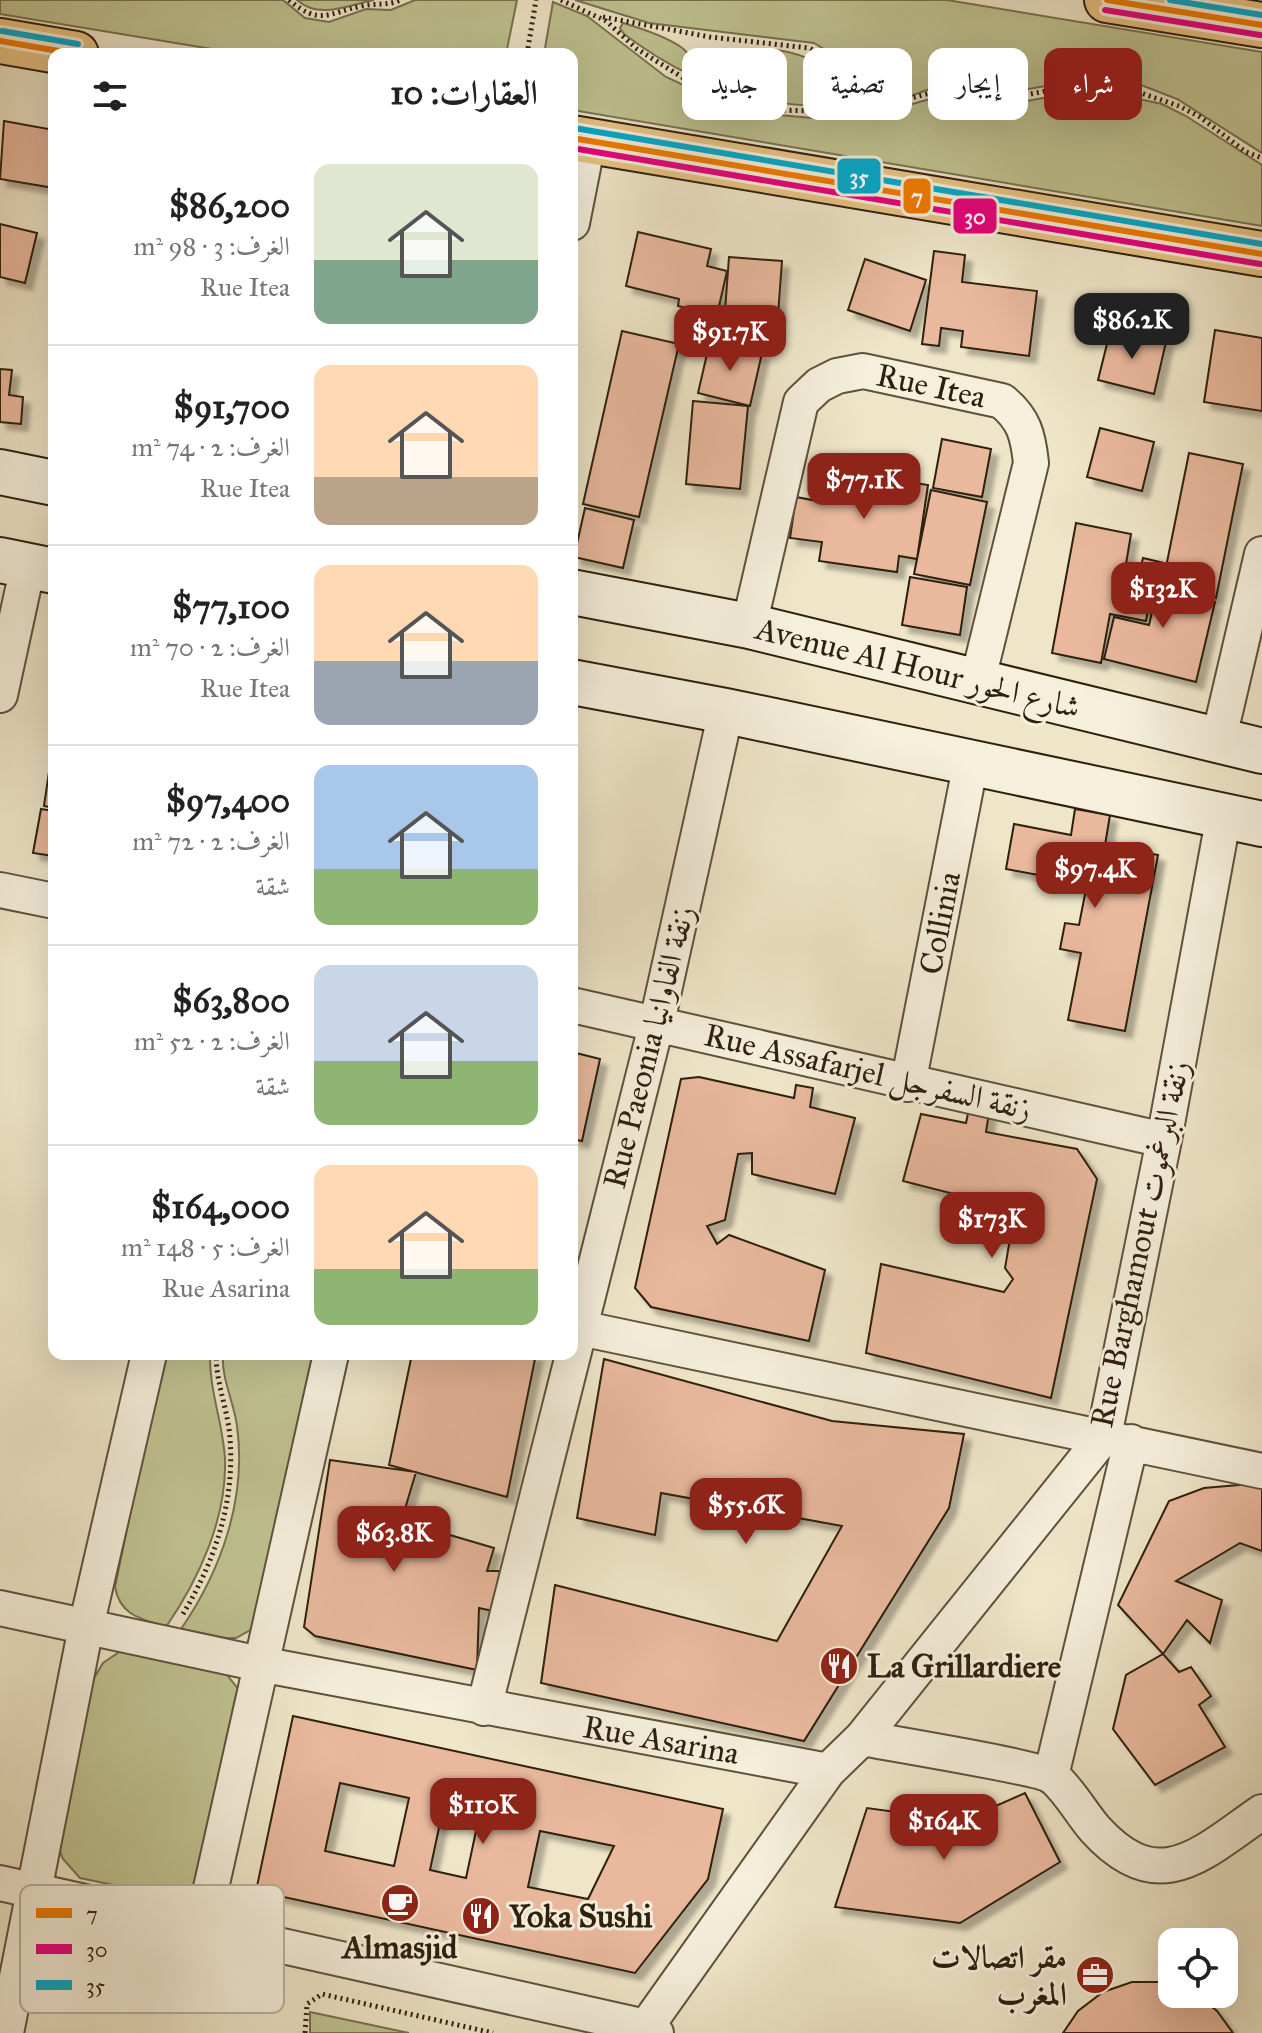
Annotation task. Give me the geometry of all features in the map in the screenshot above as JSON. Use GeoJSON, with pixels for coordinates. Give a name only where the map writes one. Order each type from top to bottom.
{"type":"FeatureCollection","features":[{"type":"Feature","properties":{"kind":"main road"},"geometry":{"type":"LineString","coordinates":[[1107,0],[1262,25]]}},
{"type":"Feature","properties":{"kind":"main road"},"geometry":{"type":"LineString","coordinates":[[0,41],[48,49]]}},
{"type":"Feature","properties":{"kind":"main road"},"geometry":{"type":"LineString","coordinates":[[580,140],[1262,254]]}},
{"type":"Feature","properties":{"kind":"street"},"geometry":{"type":"LineString","coordinates":[[578,161],[580,140]]}},
{"type":"Feature","properties":{"kind":"street","name":"Rue Itea"},"geometry":{"type":"LineString","coordinates":[[749,626],[801,402],[819,385],[837,376],[863,371],[1002,401],[1020,416],[1029,438],[1031,463],[977,683]]}},
{"type":"Feature","properties":{"kind":"street"},"geometry":{"type":"LineString","coordinates":[[0,472],[48,474]]}},
{"type":"Feature","properties":{"kind":"street"},"geometry":{"type":"LineString","coordinates":[[1218,742],[1262,554]]}},
{"type":"Feature","properties":{"kind":"street"},"geometry":{"type":"LineString","coordinates":[[0,695],[27,566]]}},
{"type":"Feature","properties":{"kind":"street","name":"Avenue Al Hour شارع الحور"},"geometry":{"type":"LineString","coordinates":[[578,593],[749,626],[1262,751]]}},
{"type":"Feature","properties":{"kind":"street"},"geometry":{"type":"LineString","coordinates":[[578,683],[726,711],[1243,820]]}},
{"type":"Feature","properties":{"kind":"street","name":"Rue Paeonia زنقة الفاوانيا"},"geometry":{"type":"LineString","coordinates":[[578,1336],[657,1022],[726,711]]}},
{"type":"Feature","properties":{"kind":"street","name":"Collinia"},"geometry":{"type":"LineString","coordinates":[[908,1084],[971,762]]}},
{"type":"Feature","properties":{"kind":"street","name":"Rue Barghamout زنقة البرغموت"},"geometry":{"type":"LineString","coordinates":[[862,1738],[1118,1439],[1164,1140],[1243,820]]}},
{"type":"Feature","properties":{"kind":"street"},"geometry":{"type":"LineString","coordinates":[[0,890],[48,900]]}},
{"type":"Feature","properties":{"kind":"street","name":"Rue Assafarjel زنقة السفرجل"},"geometry":{"type":"LineString","coordinates":[[578,1006],[1164,1140]]}},
{"type":"Feature","properties":{"kind":"street"},"geometry":{"type":"LineString","coordinates":[[580,1328],[1262,1471]]}},
{"type":"Feature","properties":{"kind":"street"},"geometry":{"type":"LineString","coordinates":[[37,1885],[86,1627],[148,1360]]}},
{"type":"Feature","properties":{"kind":"street"},"geometry":{"type":"LineString","coordinates":[[211,1885],[330,1360]]}},
{"type":"Feature","properties":{"kind":"street","name":"Rue Paeonia زنقة الفاوانيا"},"geometry":{"type":"LineString","coordinates":[[484,1708],[572,1360]]}},
{"type":"Feature","properties":{"kind":"street"},"geometry":{"type":"LineString","coordinates":[[1051,1776],[1118,1439]]}},
{"type":"Feature","properties":{"kind":"street","name":"Rue Asarina"},"geometry":{"type":"LineString","coordinates":[[0,1608],[260,1664],[828,1771]]}},
{"type":"Feature","properties":{"kind":"street"},"geometry":{"type":"LineString","coordinates":[[284,1947],[651,2030],[828,1771],[862,1738],[1051,1776],[1097,1832],[1131,1858],[1151,1865],[1170,1867],[1191,1861],[1262,1812]]}},
{"type":"Feature","properties":{"kind":"street"},"geometry":{"type":"LineString","coordinates":[[0,1883],[20,1887]]}},
{"type":"Feature","properties":{"kind":"street"},"geometry":{"type":"LineString","coordinates":[[6,2033],[20,1967]]}},
{"type":"Feature","properties":{"kind":"path"},"geometry":{"type":"LineString","coordinates":[[289,0],[305,12],[328,17],[363,6],[400,0]]}},
{"type":"Feature","properties":{"kind":"path"},"geometry":{"type":"LineString","coordinates":[[528,48],[536,0]]}},
{"type":"Feature","properties":{"kind":"path"},"geometry":{"type":"LineString","coordinates":[[561,0],[597,16],[699,36],[809,48]]}},
{"type":"Feature","properties":{"kind":"path"},"geometry":{"type":"LineString","coordinates":[[597,16],[662,66],[710,90],[742,102],[803,113]]}},
{"type":"Feature","properties":{"kind":"path"},"geometry":{"type":"LineString","coordinates":[[912,99],[946,89],[999,100],[1072,86],[1106,85],[1145,93],[1179,106],[1200,117],[1246,152],[1262,158]]}},
{"type":"Feature","properties":{"kind":"path"},"geometry":{"type":"LineString","coordinates":[[163,1643],[196,1593],[226,1509],[230,1437],[219,1393],[216,1360]]}},
{"type":"Feature","properties":{"kind":"path"},"geometry":{"type":"LineString","coordinates":[[305,2033],[307,2004],[311,1998],[322,1994],[493,2033]]}},
{"type":"Feature","properties":{"kind":"green space"},"geometry":{"type":"Polygon","coordinates":[[[0,0],[283,0],[305,18],[329,22],[366,9],[391,10],[415,0],[517,0],[507,48],[206,48],[0,14],[0,0]]]}},
{"type":"Feature","properties":{"kind":"green space"},"geometry":{"type":"Polygon","coordinates":[[[297,0],[374,0],[324,10],[306,6],[297,0]]]}},
{"type":"Feature","properties":{"kind":"green space"},"geometry":{"type":"Polygon","coordinates":[[[575,0],[947,0],[1262,52],[1262,153],[1177,99],[1142,85],[1142,48],[1044,48],[1044,86],[1028,89],[1028,48],[928,48],[928,90],[912,96],[912,48],[822,48],[814,43],[649,23],[575,0]]]}},
{"type":"Feature","properties":{"kind":"green space"},"geometry":{"type":"Polygon","coordinates":[[[553,2],[587,16],[666,77],[682,84],[682,120],[787,120],[787,116],[803,117],[803,120],[912,120],[912,104],[928,99],[928,120],[1028,120],[1028,101],[1044,98],[1044,120],[1142,120],[1142,100],[1162,104],[1262,165],[1262,226],[578,111],[578,48],[545,48],[553,2]]]}},
{"type":"Feature","properties":{"kind":"green space"},"geometry":{"type":"Polygon","coordinates":[[[623,23],[681,47],[682,71],[646,50],[620,28],[623,23]]]}},
{"type":"Feature","properties":{"kind":"green space"},"geometry":{"type":"Polygon","coordinates":[[[787,52],[803,56],[803,104],[787,103],[787,52]]]}},
{"type":"Feature","properties":{"kind":"green space"},"geometry":{"type":"Polygon","coordinates":[[[162,1360],[210,1360],[225,1459],[221,1503],[209,1547],[166,1627],[133,1615],[122,1604],[115,1587],[162,1360]]]}},
{"type":"Feature","properties":{"kind":"green space"},"geometry":{"type":"Polygon","coordinates":[[[223,1360],[315,1360],[252,1629],[236,1638],[181,1629],[219,1558],[234,1507],[239,1453],[237,1426],[223,1360]]]}},
{"type":"Feature","properties":{"kind":"green space"},"geometry":{"type":"Polygon","coordinates":[[[122,1650],[223,1670],[239,1690],[200,1885],[114,1885],[80,1878],[63,1859],[58,1847],[60,1821],[93,1680],[103,1663],[122,1650]]]}},
{"type":"Feature","properties":{"kind":"green space"},"geometry":{"type":"Polygon","coordinates":[[[310,2012],[409,2033],[310,2033],[310,2012]]]}},
{"type":"Feature","properties":{"kind":"building"},"geometry":{"type":"Polygon","coordinates":[[[4,121],[48,129],[48,187],[0,179],[4,121]]]}},
{"type":"Feature","properties":{"kind":"building"},"geometry":{"type":"Polygon","coordinates":[[[0,224],[37,233],[25,283],[0,277],[0,224]]]}},
{"type":"Feature","properties":{"kind":"building"},"geometry":{"type":"Polygon","coordinates":[[[638,232],[711,249],[707,266],[727,271],[717,315],[678,306],[679,299],[626,286],[638,232]]]}},
{"type":"Feature","properties":{"kind":"building"},"geometry":{"type":"Polygon","coordinates":[[[934,251],[965,255],[962,282],[1037,291],[1029,356],[961,347],[963,331],[941,328],[939,346],[922,344],[934,251]]]}},
{"type":"Feature","properties":{"kind":"building"},"geometry":{"type":"Polygon","coordinates":[[[729,257],[782,261],[778,315],[725,311],[729,257]]]}},
{"type":"Feature","properties":{"kind":"building"},"geometry":{"type":"Polygon","coordinates":[[[865,259],[926,280],[910,331],[848,310],[865,259]]]}},
{"type":"Feature","properties":{"kind":"building"},"geometry":{"type":"Polygon","coordinates":[[[1111,328],[1166,342],[1154,394],[1098,380],[1111,328]]]}},
{"type":"Feature","properties":{"kind":"building"},"geometry":{"type":"Polygon","coordinates":[[[1215,330],[1262,338],[1262,411],[1204,402],[1215,330]]]}},
{"type":"Feature","properties":{"kind":"building"},"geometry":{"type":"Polygon","coordinates":[[[622,331],[679,344],[639,517],[583,504],[622,331]]]}},
{"type":"Feature","properties":{"kind":"building"},"geometry":{"type":"Polygon","coordinates":[[[710,341],[762,353],[750,406],[698,393],[710,341]]]}},
{"type":"Feature","properties":{"kind":"building"},"geometry":{"type":"Polygon","coordinates":[[[0,369],[12,370],[9,395],[23,397],[21,424],[0,422],[0,369]]]}},
{"type":"Feature","properties":{"kind":"building"},"geometry":{"type":"Polygon","coordinates":[[[693,401],[748,406],[740,489],[686,484],[693,401]]]}},
{"type":"Feature","properties":{"kind":"building"},"geometry":{"type":"Polygon","coordinates":[[[1100,428],[1154,442],[1142,491],[1087,477],[1100,428]]]}},
{"type":"Feature","properties":{"kind":"building"},"geometry":{"type":"Polygon","coordinates":[[[942,439],[991,449],[982,497],[933,488],[942,439]]]}},
{"type":"Feature","properties":{"kind":"building"},"geometry":{"type":"Polygon","coordinates":[[[1189,453],[1243,464],[1216,598],[1162,587],[1189,453]]]}},
{"type":"Feature","properties":{"kind":"building"},"geometry":{"type":"Polygon","coordinates":[[[833,470],[928,485],[917,559],[899,556],[897,572],[819,561],[822,542],[790,538],[796,497],[828,503],[833,470]]]}},
{"type":"Feature","properties":{"kind":"building"},"geometry":{"type":"Polygon","coordinates":[[[931,490],[987,502],[970,585],[914,574],[931,490]]]}},
{"type":"Feature","properties":{"kind":"building"},"geometry":{"type":"Polygon","coordinates":[[[585,508],[634,520],[623,568],[578,558],[578,539],[585,508]]]}},
{"type":"Feature","properties":{"kind":"building"},"geometry":{"type":"Polygon","coordinates":[[[1076,523],[1131,534],[1125,570],[1136,572],[1131,600],[1149,603],[1146,621],[1110,614],[1101,663],[1052,653],[1076,523]]]}},
{"type":"Feature","properties":{"kind":"building"},"geometry":{"type":"Polygon","coordinates":[[[1143,558],[1164,563],[1158,588],[1215,602],[1196,682],[1104,659],[1114,617],[1149,625],[1154,604],[1133,599],[1143,558]]]}},
{"type":"Feature","properties":{"kind":"building"},"geometry":{"type":"Polygon","coordinates":[[[910,577],[967,587],[960,635],[902,625],[910,577]]]}},
{"type":"Feature","properties":{"kind":"building"},"geometry":{"type":"Polygon","coordinates":[[[48,779],[48,807],[44,806],[48,779]]]}},
{"type":"Feature","properties":{"kind":"building"},"geometry":{"type":"Polygon","coordinates":[[[41,809],[48,810],[48,855],[33,853],[41,809]]]}},
{"type":"Feature","properties":{"kind":"building"},"geometry":{"type":"Polygon","coordinates":[[[1075,809],[1110,815],[1105,845],[1158,855],[1125,1031],[1068,1020],[1081,953],[1060,949],[1065,923],[1079,925],[1087,884],[1006,869],[1014,824],[1071,835],[1075,809]]]}},
{"type":"Feature","properties":{"kind":"building"},"geometry":{"type":"Polygon","coordinates":[[[578,1054],[600,1059],[582,1141],[578,1140],[578,1054]]]}},
{"type":"Feature","properties":{"kind":"building"},"geometry":{"type":"Polygon","coordinates":[[[699,1077],[794,1098],[796,1085],[813,1088],[810,1107],[855,1118],[835,1194],[752,1174],[752,1153],[738,1154],[725,1220],[707,1226],[717,1244],[729,1235],[825,1270],[809,1341],[651,1307],[635,1288],[681,1079],[699,1077]]]}},
{"type":"Feature","properties":{"kind":"building"},"geometry":{"type":"Polygon","coordinates":[[[970,1104],[989,1113],[986,1132],[1077,1149],[1097,1179],[1051,1398],[866,1353],[881,1264],[1004,1292],[1013,1279],[1005,1268],[1014,1215],[1025,1199],[1017,1193],[1005,1207],[903,1181],[921,1114],[966,1123],[970,1104]]]}},
{"type":"Feature","properties":{"kind":"building"},"geometry":{"type":"Polygon","coordinates":[[[604,1359],[832,1421],[964,1434],[949,1508],[804,1741],[541,1683],[555,1585],[777,1641],[842,1526],[661,1493],[655,1535],[577,1518],[604,1359]]]}},
{"type":"Feature","properties":{"kind":"building"},"geometry":{"type":"Polygon","coordinates":[[[411,1360],[535,1360],[507,1497],[389,1465],[411,1360]]]}},
{"type":"Feature","properties":{"kind":"building"},"geometry":{"type":"Polygon","coordinates":[[[330,1460],[416,1472],[402,1519],[389,1515],[390,1538],[413,1544],[416,1525],[494,1548],[487,1571],[500,1571],[493,1611],[479,1608],[477,1670],[315,1636],[304,1627],[330,1460]]]}},
{"type":"Feature","properties":{"kind":"building"},"geometry":{"type":"Polygon","coordinates":[[[1262,1483],[1262,1551],[1240,1543],[1176,1581],[1222,1600],[1210,1643],[1187,1620],[1163,1654],[1118,1605],[1169,1501],[1204,1488],[1262,1483]]]}},
{"type":"Feature","properties":{"kind":"building"},"geometry":{"type":"Polygon","coordinates":[[[1163,1654],[1179,1672],[1191,1667],[1211,1696],[1199,1705],[1225,1747],[1155,1785],[1113,1729],[1126,1675],[1163,1654]]]}},
{"type":"Feature","properties":{"kind":"building"},"geometry":{"type":"Polygon","coordinates":[[[293,1716],[723,1809],[708,1879],[635,1973],[284,1897],[284,1885],[257,1885],[293,1716]],[[340,1783],[325,1851],[394,1866],[409,1798],[340,1783]],[[443,1809],[430,1870],[466,1878],[479,1817],[443,1809]],[[540,1831],[528,1887],[588,1899],[614,1846],[540,1831]]]}},
{"type":"Feature","properties":{"kind":"building"},"geometry":{"type":"Polygon","coordinates":[[[1025,1793],[1060,1862],[960,1923],[835,1907],[867,1808],[962,1821],[1025,1793]]]}},
{"type":"Feature","properties":{"kind":"building"},"geometry":{"type":"Polygon","coordinates":[[[1132,1982],[1158,1982],[1158,2008],[1213,2008],[1233,2033],[1063,2033],[1078,2011],[1103,1992],[1132,1982]]]}},
{"type":"Feature","properties":{"kind":"transit line","name":"7"},"geometry":{"type":"LineString","coordinates":[[1107,0],[1262,25]]}},
{"type":"Feature","properties":{"kind":"transit line","name":"35"},"geometry":{"type":"LineString","coordinates":[[1170,0],[1262,15]]}},
{"type":"Feature","properties":{"kind":"transit line","name":"30"},"geometry":{"type":"LineString","coordinates":[[1105,10],[1260,35]]}},
{"type":"Feature","properties":{"kind":"transit line","name":"35"},"geometry":{"type":"LineString","coordinates":[[2,31],[78,44]]}},
{"type":"Feature","properties":{"kind":"transit line","name":"7"},"geometry":{"type":"LineString","coordinates":[[0,41],[48,49]]}},
{"type":"Feature","properties":{"kind":"transit line","name":"35"},"geometry":{"type":"LineString","coordinates":[[578,129],[1262,244]]}},
{"type":"Feature","properties":{"kind":"transit line","name":"7"},"geometry":{"type":"LineString","coordinates":[[578,139],[1262,254]]}},
{"type":"Feature","properties":{"kind":"transit line","name":"30"},"geometry":{"type":"LineString","coordinates":[[578,149],[1260,264]]}},
{"type":"Feature","properties":{"kind":"place","name":"La Grillardiere"},"geometry":{"type":"Point","coordinates":[839,1666]}},
{"type":"Feature","properties":{"kind":"place","name":"Almasjid"},"geometry":{"type":"Point","coordinates":[400,1903]}},
{"type":"Feature","properties":{"kind":"place","name":"Yoka Sushi"},"geometry":{"type":"Point","coordinates":[481,1916]}},
{"type":"Feature","properties":{"kind":"place","name":"مقر اتصالات المغرب"},"geometry":{"type":"Point","coordinates":[1095,1975]}}]}
